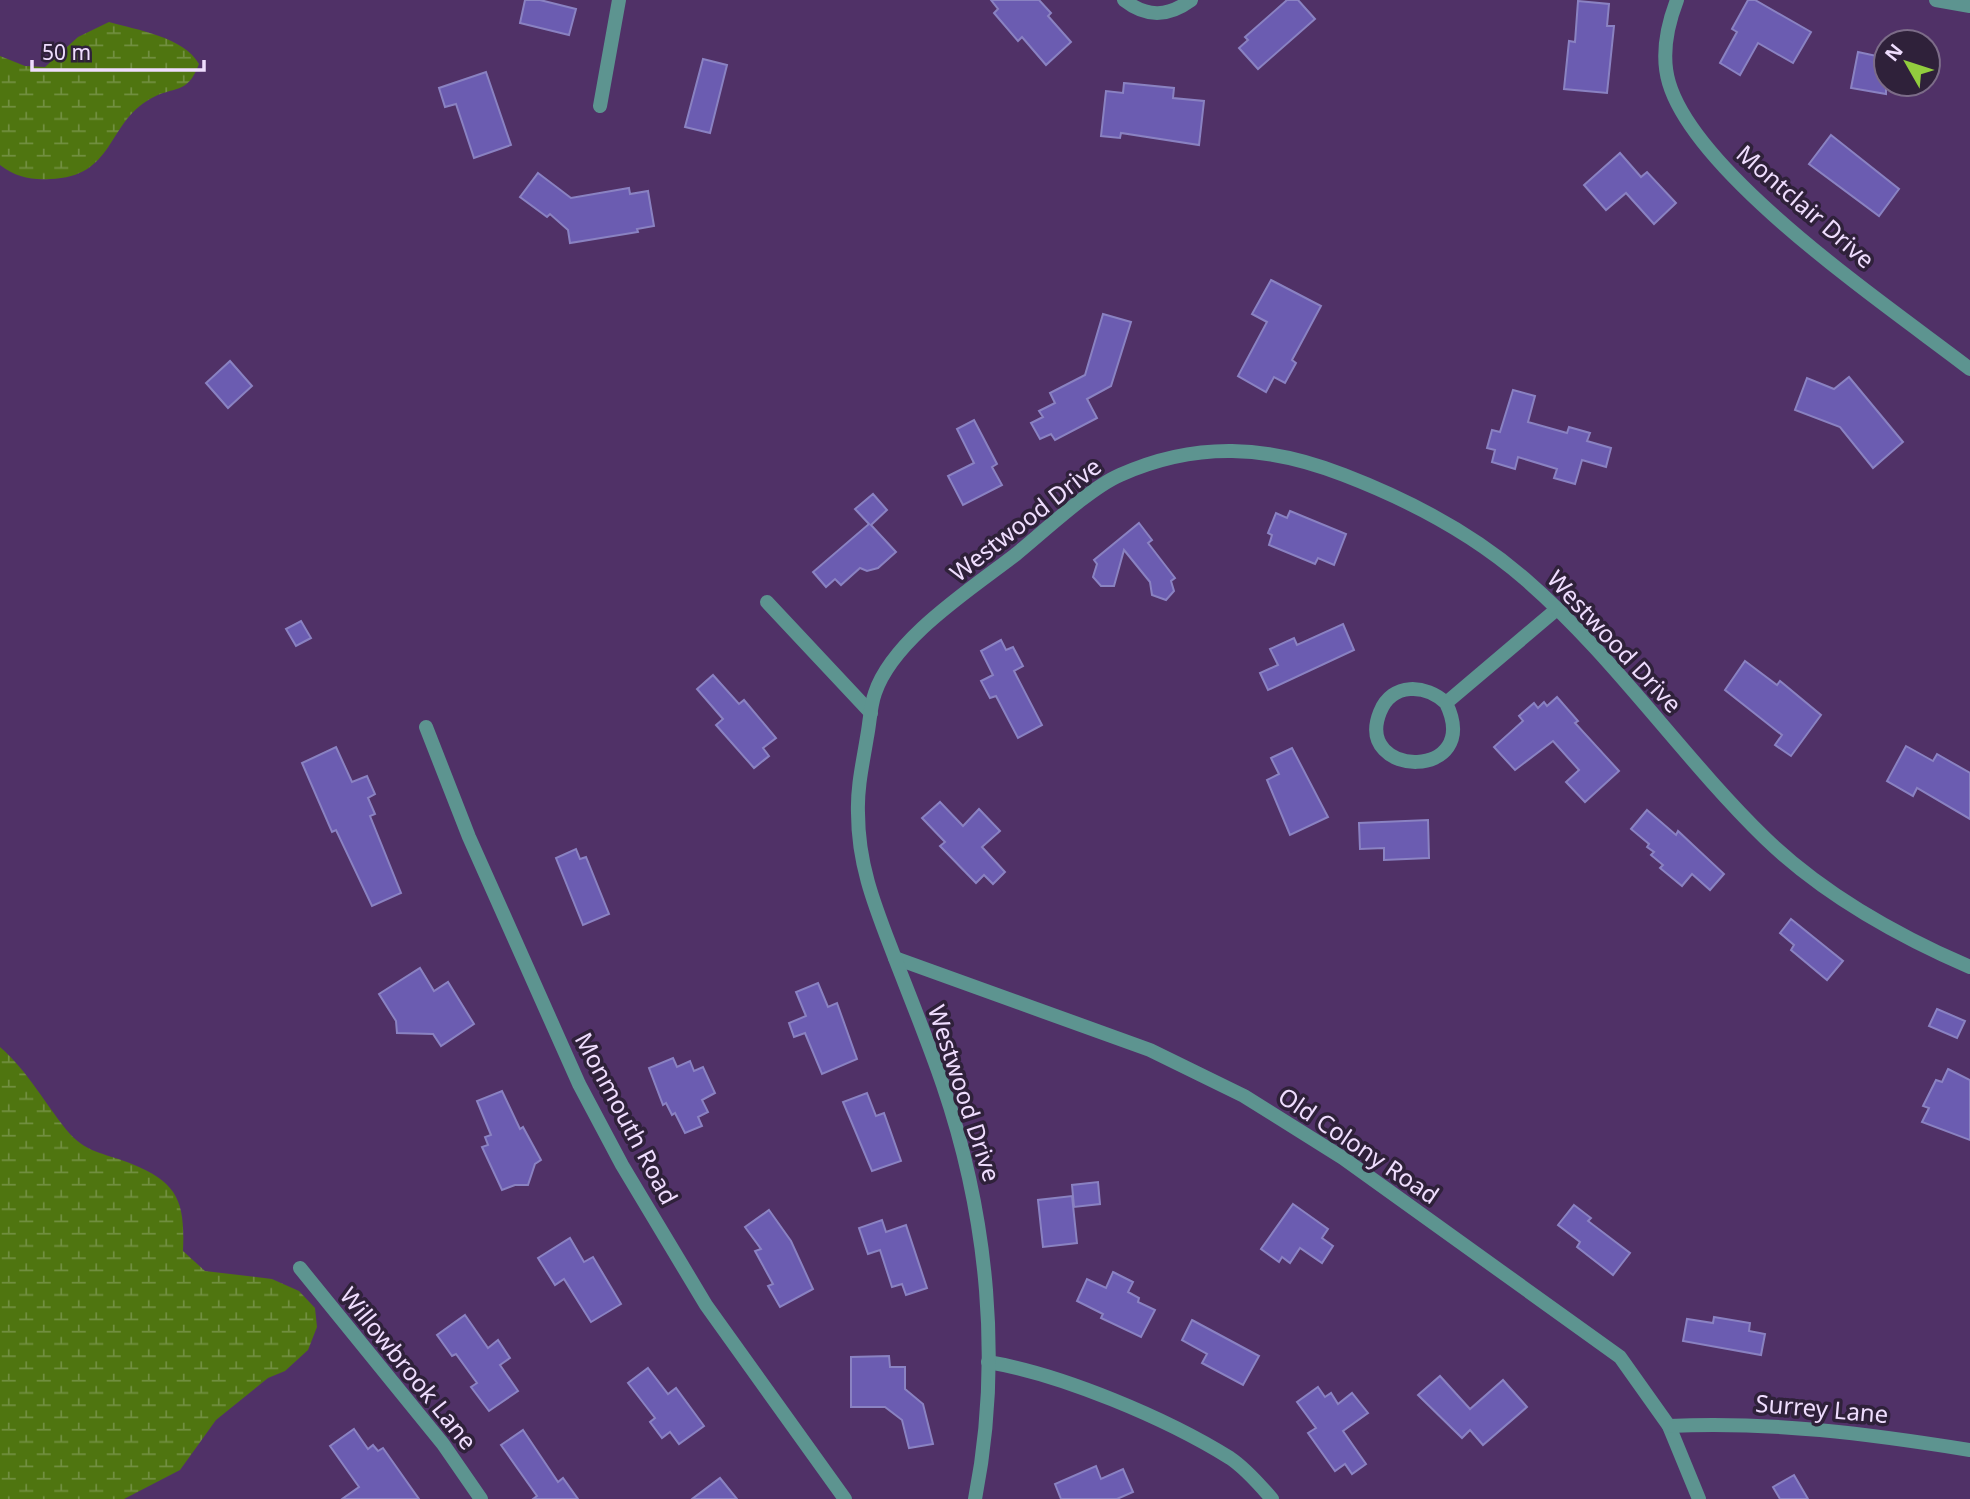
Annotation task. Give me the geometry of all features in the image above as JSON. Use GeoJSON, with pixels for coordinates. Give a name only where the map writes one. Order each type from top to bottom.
{"type":"FeatureCollection","features":[{"type":"Feature","properties":{"kind":"street"},"geometry":{"type":"LineString","coordinates":[[600,106],[619,0]]}},
{"type":"Feature","properties":{"kind":"street"},"geometry":{"type":"LineString","coordinates":[[1124,0],[1143,12],[1163,14],[1179,9],[1191,0]]}},
{"type":"Feature","properties":{"kind":"street","name":"Montclair Drive"},"geometry":{"type":"LineString","coordinates":[[1677,0],[1668,28],[1665,66],[1683,114],[1712,151],[1758,200],[1810,245],[1970,369]]}},
{"type":"Feature","properties":{"kind":"street"},"geometry":{"type":"LineString","coordinates":[[1936,0],[1970,6]]}},
{"type":"Feature","properties":{"kind":"street","name":"Westwood Drive"},"geometry":{"type":"LineString","coordinates":[[975,1499],[981,1468],[988,1362],[983,1257],[975,1196],[943,1086],[872,903],[859,844],[858,789],[874,694],[894,659],[949,607],[1113,477],[1186,452],[1244,449],[1273,453],[1366,484],[1428,513],[1485,548],[1558,609],[1766,839],[1861,912],[1932,951],[1970,967]]}},
{"type":"Feature","properties":{"kind":"street"},"geometry":{"type":"LineString","coordinates":[[767,602],[871,713]]}},
{"type":"Feature","properties":{"kind":"street"},"geometry":{"type":"LineString","coordinates":[[1446,704],[1558,609]]}},
{"type":"Feature","properties":{"kind":"street"},"geometry":{"type":"LineString","coordinates":[[1415,688],[1427,690],[1446,704],[1452,714],[1452,738],[1438,756],[1416,764],[1404,763],[1385,749],[1377,727],[1384,704],[1393,695],[1415,688]]}},
{"type":"Feature","properties":{"kind":"street","name":"Monmouth Road"},"geometry":{"type":"LineString","coordinates":[[426,727],[469,837],[574,1072],[617,1155],[706,1305],[845,1499]]}},
{"type":"Feature","properties":{"kind":"street","name":"Old Colony Road"},"geometry":{"type":"LineString","coordinates":[[895,958],[1150,1050],[1278,1115],[1369,1175],[1620,1357],[1669,1426],[1699,1499]]}},
{"type":"Feature","properties":{"kind":"street","name":"Willowbrook Lane"},"geometry":{"type":"LineString","coordinates":[[300,1268],[443,1444],[481,1499]]}},
{"type":"Feature","properties":{"kind":"street"},"geometry":{"type":"LineString","coordinates":[[988,1362],[1030,1369],[1133,1409],[1232,1459],[1272,1499]]}},
{"type":"Feature","properties":{"kind":"street","name":"Surrey Lane"},"geometry":{"type":"LineString","coordinates":[[1669,1426],[1735,1423],[1857,1432],[1970,1450]]}},
{"type":"Feature","properties":{"kind":"green space"},"geometry":{"type":"Polygon","coordinates":[[[109,22],[159,36],[183,47],[199,64],[190,81],[150,99],[136,110],[99,159],[87,169],[71,176],[36,179],[18,175],[0,165],[0,56],[25,66],[45,67],[78,37],[109,22]]]}},
{"type":"Feature","properties":{"kind":"green space"},"geometry":{"type":"Polygon","coordinates":[[[0,1047],[20,1067],[77,1141],[91,1150],[148,1171],[169,1187],[180,1207],[183,1251],[205,1271],[272,1279],[299,1291],[315,1308],[317,1327],[308,1350],[285,1371],[268,1378],[216,1420],[180,1470],[124,1499],[0,1499],[0,1047]]]}},
{"type":"Feature","properties":{"kind":"building"},"geometry":{"type":"Polygon","coordinates":[[[525,0],[540,0],[576,9],[569,35],[520,23],[525,0]]]}},
{"type":"Feature","properties":{"kind":"building"},"geometry":{"type":"Polygon","coordinates":[[[991,0],[1039,0],[1051,13],[1048,16],[1071,42],[1046,65],[1022,37],[1018,41],[994,13],[998,9],[991,0]]]}},
{"type":"Feature","properties":{"kind":"building"},"geometry":{"type":"Polygon","coordinates":[[[1287,0],[1298,0],[1315,19],[1258,69],[1239,48],[1248,40],[1245,37],[1287,0]]]}},
{"type":"Feature","properties":{"kind":"building"},"geometry":{"type":"Polygon","coordinates":[[[1748,0],[1755,0],[1811,32],[1793,63],[1758,43],[1740,75],[1720,63],[1737,32],[1732,29],[1748,0]]]}},
{"type":"Feature","properties":{"kind":"building"},"geometry":{"type":"Polygon","coordinates":[[[1578,1],[1609,4],[1607,26],[1614,26],[1607,93],[1564,89],[1569,41],[1575,42],[1578,1]]]}},
{"type":"Feature","properties":{"kind":"building"},"geometry":{"type":"Polygon","coordinates":[[[1858,52],[1872,55],[1872,92],[1851,88],[1858,52]]]}},
{"type":"Feature","properties":{"kind":"building"},"geometry":{"type":"Polygon","coordinates":[[[703,59],[727,65],[710,133],[685,127],[703,59]]]}},
{"type":"Feature","properties":{"kind":"building"},"geometry":{"type":"Polygon","coordinates":[[[486,72],[511,145],[474,158],[456,104],[445,107],[439,88],[486,72]]]}},
{"type":"Feature","properties":{"kind":"building"},"geometry":{"type":"Polygon","coordinates":[[[1124,83],[1174,88],[1173,98],[1204,101],[1199,145],[1121,133],[1120,138],[1101,136],[1106,91],[1123,93],[1124,83]]]}},
{"type":"Feature","properties":{"kind":"building"},"geometry":{"type":"Polygon","coordinates":[[[1831,135],[1899,189],[1879,216],[1809,164],[1831,135]]]}},
{"type":"Feature","properties":{"kind":"building"},"geometry":{"type":"Polygon","coordinates":[[[1620,153],[1641,177],[1647,172],[1676,203],[1654,224],[1626,193],[1606,210],[1584,185],[1620,153]]]}},
{"type":"Feature","properties":{"kind":"building"},"geometry":{"type":"Polygon","coordinates":[[[538,173],[571,198],[629,188],[630,194],[648,191],[654,226],[637,229],[638,232],[570,243],[568,230],[550,214],[547,217],[520,197],[538,173]]]}},
{"type":"Feature","properties":{"kind":"building"},"geometry":{"type":"Polygon","coordinates":[[[1271,280],[1321,306],[1292,360],[1296,363],[1285,383],[1274,377],[1266,392],[1238,376],[1267,322],[1252,314],[1271,280]]]}},
{"type":"Feature","properties":{"kind":"building"},"geometry":{"type":"Polygon","coordinates":[[[1103,314],[1131,322],[1111,386],[1087,399],[1097,418],[1055,440],[1051,434],[1040,439],[1031,423],[1043,417],[1039,411],[1055,403],[1050,393],[1085,375],[1103,314]]]}},
{"type":"Feature","properties":{"kind":"building"},"geometry":{"type":"Polygon","coordinates":[[[230,361],[252,386],[228,408],[206,383],[230,361]]]}},
{"type":"Feature","properties":{"kind":"building"},"geometry":{"type":"Polygon","coordinates":[[[1849,377],[1903,442],[1873,468],[1840,427],[1795,410],[1807,378],[1834,389],[1849,377]]]}},
{"type":"Feature","properties":{"kind":"building"},"geometry":{"type":"Polygon","coordinates":[[[1513,390],[1535,396],[1528,422],[1567,433],[1569,427],[1590,433],[1587,441],[1611,448],[1606,467],[1582,460],[1575,484],[1554,478],[1557,469],[1518,457],[1515,469],[1492,462],[1495,450],[1487,448],[1492,430],[1500,432],[1513,390]]]}},
{"type":"Feature","properties":{"kind":"building"},"geometry":{"type":"Polygon","coordinates":[[[974,420],[997,464],[992,467],[1002,485],[963,505],[948,476],[974,463],[957,429],[974,420]]]}},
{"type":"Feature","properties":{"kind":"building"},"geometry":{"type":"Polygon","coordinates":[[[873,494],[887,510],[871,525],[896,552],[878,568],[867,571],[860,568],[841,585],[835,579],[826,587],[813,572],[869,524],[855,509],[873,494]]]}},
{"type":"Feature","properties":{"kind":"building"},"geometry":{"type":"Polygon","coordinates":[[[1290,511],[1346,534],[1334,565],[1318,558],[1315,564],[1269,545],[1272,535],[1268,533],[1276,513],[1287,518],[1290,511]]]}},
{"type":"Feature","properties":{"kind":"building"},"geometry":{"type":"Polygon","coordinates":[[[1139,523],[1152,540],[1148,543],[1175,578],[1171,581],[1174,591],[1166,600],[1152,595],[1150,582],[1124,550],[1114,586],[1101,586],[1093,577],[1097,564],[1094,560],[1139,523]]]}},
{"type":"Feature","properties":{"kind":"building"},"geometry":{"type":"Polygon","coordinates":[[[301,621],[311,638],[296,646],[286,629],[301,621]]]}},
{"type":"Feature","properties":{"kind":"building"},"geometry":{"type":"Polygon","coordinates":[[[1343,624],[1354,650],[1268,690],[1260,673],[1278,665],[1270,649],[1294,638],[1297,645],[1343,624]]]}},
{"type":"Feature","properties":{"kind":"building"},"geometry":{"type":"Polygon","coordinates":[[[1001,640],[1006,650],[1013,647],[1023,666],[1014,671],[1042,725],[1018,738],[996,696],[990,698],[981,681],[993,675],[981,651],[1001,640]]]}},
{"type":"Feature","properties":{"kind":"building"},"geometry":{"type":"Polygon","coordinates":[[[1745,661],[1777,685],[1780,681],[1821,715],[1791,756],[1775,745],[1782,735],[1725,690],[1745,661]]]}},
{"type":"Feature","properties":{"kind":"building"},"geometry":{"type":"Polygon","coordinates":[[[713,675],[739,704],[744,700],[776,738],[763,748],[769,756],[754,768],[716,725],[723,719],[697,689],[713,675]]]}},
{"type":"Feature","properties":{"kind":"building"},"geometry":{"type":"Polygon","coordinates":[[[1557,697],[1578,721],[1575,723],[1619,771],[1585,802],[1566,782],[1579,770],[1553,741],[1515,770],[1494,747],[1523,721],[1519,716],[1534,703],[1538,708],[1544,702],[1547,706],[1557,697]]]}},
{"type":"Feature","properties":{"kind":"building"},"geometry":{"type":"Polygon","coordinates":[[[1906,746],[1933,761],[1937,754],[1970,773],[1970,819],[1917,788],[1913,796],[1887,781],[1906,746]]]}},
{"type":"Feature","properties":{"kind":"building"},"geometry":{"type":"Polygon","coordinates":[[[336,747],[352,782],[367,776],[375,794],[368,798],[375,814],[370,816],[401,893],[372,906],[336,830],[332,832],[302,763],[336,747]]]}},
{"type":"Feature","properties":{"kind":"building"},"geometry":{"type":"Polygon","coordinates":[[[1292,748],[1328,817],[1290,835],[1267,780],[1279,774],[1271,758],[1292,748]]]}},
{"type":"Feature","properties":{"kind":"building"},"geometry":{"type":"Polygon","coordinates":[[[940,802],[963,826],[979,809],[1000,831],[982,847],[1005,872],[993,884],[984,875],[976,883],[940,846],[945,842],[922,818],[940,802]]]}},
{"type":"Feature","properties":{"kind":"building"},"geometry":{"type":"Polygon","coordinates":[[[1647,810],[1676,835],[1678,831],[1724,874],[1710,890],[1692,874],[1682,886],[1660,868],[1663,865],[1651,855],[1654,852],[1647,847],[1649,844],[1631,829],[1647,810]]]}},
{"type":"Feature","properties":{"kind":"building"},"geometry":{"type":"Polygon","coordinates":[[[1428,820],[1429,858],[1384,860],[1384,848],[1360,849],[1359,823],[1428,820]]]}},
{"type":"Feature","properties":{"kind":"building"},"geometry":{"type":"Polygon","coordinates":[[[576,849],[580,859],[586,857],[609,914],[583,925],[556,858],[576,849]]]}},
{"type":"Feature","properties":{"kind":"building"},"geometry":{"type":"Polygon","coordinates":[[[1791,919],[1843,961],[1827,980],[1791,950],[1794,945],[1780,933],[1791,919]]]}},
{"type":"Feature","properties":{"kind":"building"},"geometry":{"type":"Polygon","coordinates":[[[420,968],[434,991],[448,982],[474,1024],[441,1046],[433,1034],[397,1033],[396,1021],[379,994],[420,968]]]}},
{"type":"Feature","properties":{"kind":"building"},"geometry":{"type":"Polygon","coordinates":[[[818,983],[828,1007],[837,1003],[857,1059],[822,1074],[805,1033],[794,1037],[789,1023],[806,1016],[796,992],[818,983]]]}},
{"type":"Feature","properties":{"kind":"building"},"geometry":{"type":"Polygon","coordinates":[[[1937,1009],[1965,1021],[1957,1038],[1929,1026],[1937,1009]]]}},
{"type":"Feature","properties":{"kind":"building"},"geometry":{"type":"Polygon","coordinates":[[[673,1058],[677,1067],[690,1061],[694,1071],[703,1067],[715,1093],[702,1100],[708,1112],[698,1117],[702,1126],[685,1133],[675,1113],[672,1115],[666,1103],[663,1105],[649,1068],[673,1058]]]}},
{"type":"Feature","properties":{"kind":"building"},"geometry":{"type":"Polygon","coordinates":[[[1948,1069],[1970,1080],[1970,1140],[1922,1122],[1929,1108],[1923,1106],[1936,1080],[1942,1082],[1948,1069]]]}},
{"type":"Feature","properties":{"kind":"building"},"geometry":{"type":"Polygon","coordinates":[[[502,1091],[520,1129],[523,1127],[541,1160],[535,1164],[528,1185],[515,1185],[502,1190],[482,1147],[488,1145],[485,1137],[491,1135],[477,1101],[502,1091]]]}},
{"type":"Feature","properties":{"kind":"building"},"geometry":{"type":"Polygon","coordinates":[[[867,1093],[876,1116],[884,1113],[901,1161],[872,1171],[843,1102],[867,1093]]]}},
{"type":"Feature","properties":{"kind":"building"},"geometry":{"type":"Polygon","coordinates":[[[1098,1182],[1100,1204],[1074,1207],[1072,1185],[1098,1182]]]}},
{"type":"Feature","properties":{"kind":"building"},"geometry":{"type":"Polygon","coordinates":[[[1072,1196],[1077,1243],[1043,1247],[1038,1200],[1072,1196]]]}},
{"type":"Feature","properties":{"kind":"building"},"geometry":{"type":"Polygon","coordinates":[[[1293,1204],[1328,1229],[1322,1238],[1333,1246],[1322,1263],[1300,1248],[1290,1263],[1282,1257],[1279,1262],[1261,1249],[1293,1204]]]}},
{"type":"Feature","properties":{"kind":"building"},"geometry":{"type":"Polygon","coordinates":[[[1574,1205],[1591,1218],[1588,1221],[1630,1253],[1613,1275],[1577,1247],[1580,1242],[1558,1225],[1574,1205]]]}},
{"type":"Feature","properties":{"kind":"building"},"geometry":{"type":"Polygon","coordinates":[[[769,1210],[791,1241],[813,1289],[780,1307],[768,1286],[773,1284],[755,1251],[761,1249],[745,1227],[769,1210]]]}},
{"type":"Feature","properties":{"kind":"building"},"geometry":{"type":"Polygon","coordinates":[[[882,1220],[886,1232],[906,1225],[927,1288],[906,1295],[902,1284],[892,1287],[880,1250],[868,1254],[859,1228],[882,1220]]]}},
{"type":"Feature","properties":{"kind":"building"},"geometry":{"type":"Polygon","coordinates":[[[570,1238],[584,1262],[593,1257],[621,1304],[591,1322],[564,1279],[555,1285],[538,1258],[570,1238]]]}},
{"type":"Feature","properties":{"kind":"building"},"geometry":{"type":"Polygon","coordinates":[[[1113,1272],[1133,1282],[1128,1292],[1139,1298],[1138,1302],[1155,1310],[1141,1337],[1101,1318],[1103,1314],[1077,1301],[1087,1279],[1106,1288],[1113,1272]]]}},
{"type":"Feature","properties":{"kind":"building"},"geometry":{"type":"Polygon","coordinates":[[[465,1315],[488,1348],[498,1340],[510,1358],[500,1365],[518,1391],[489,1411],[471,1387],[477,1383],[456,1354],[452,1356],[437,1335],[465,1315]]]}},
{"type":"Feature","properties":{"kind":"building"},"geometry":{"type":"Polygon","coordinates":[[[1714,1317],[1750,1323],[1749,1331],[1765,1334],[1761,1355],[1683,1341],[1687,1319],[1713,1323],[1714,1317]]]}},
{"type":"Feature","properties":{"kind":"building"},"geometry":{"type":"Polygon","coordinates":[[[1192,1320],[1259,1356],[1243,1385],[1202,1363],[1207,1354],[1182,1340],[1192,1320]]]}},
{"type":"Feature","properties":{"kind":"building"},"geometry":{"type":"Polygon","coordinates":[[[889,1356],[890,1367],[905,1367],[905,1389],[923,1404],[933,1444],[909,1448],[902,1420],[885,1407],[851,1407],[851,1357],[889,1356]]]}},
{"type":"Feature","properties":{"kind":"building"},"geometry":{"type":"Polygon","coordinates":[[[648,1368],[668,1394],[676,1388],[704,1426],[679,1444],[670,1432],[662,1438],[650,1422],[655,1418],[628,1383],[648,1368]]]}},
{"type":"Feature","properties":{"kind":"building"},"geometry":{"type":"Polygon","coordinates":[[[1440,1376],[1470,1409],[1503,1380],[1527,1407],[1483,1445],[1470,1430],[1462,1438],[1418,1395],[1440,1376]]]}},
{"type":"Feature","properties":{"kind":"building"},"geometry":{"type":"Polygon","coordinates":[[[1318,1387],[1325,1397],[1331,1393],[1338,1404],[1352,1393],[1368,1413],[1343,1431],[1366,1464],[1352,1474],[1345,1464],[1335,1471],[1308,1433],[1316,1428],[1297,1402],[1318,1387]]]}},
{"type":"Feature","properties":{"kind":"building"},"geometry":{"type":"Polygon","coordinates":[[[354,1429],[368,1449],[373,1445],[378,1451],[383,1448],[419,1499],[342,1499],[359,1487],[330,1446],[354,1429]]]}},
{"type":"Feature","properties":{"kind":"building"},"geometry":{"type":"Polygon","coordinates":[[[523,1430],[558,1482],[563,1478],[578,1499],[533,1499],[537,1496],[501,1445],[523,1430]]]}},
{"type":"Feature","properties":{"kind":"building"},"geometry":{"type":"Polygon","coordinates":[[[1096,1466],[1101,1479],[1123,1469],[1133,1492],[1117,1499],[1061,1499],[1055,1484],[1096,1466]]]}},
{"type":"Feature","properties":{"kind":"building"},"geometry":{"type":"Polygon","coordinates":[[[1794,1475],[1808,1499],[1780,1499],[1773,1487],[1794,1475]]]}},
{"type":"Feature","properties":{"kind":"building"},"geometry":{"type":"Polygon","coordinates":[[[720,1478],[737,1499],[692,1499],[720,1478]]]}}]}
